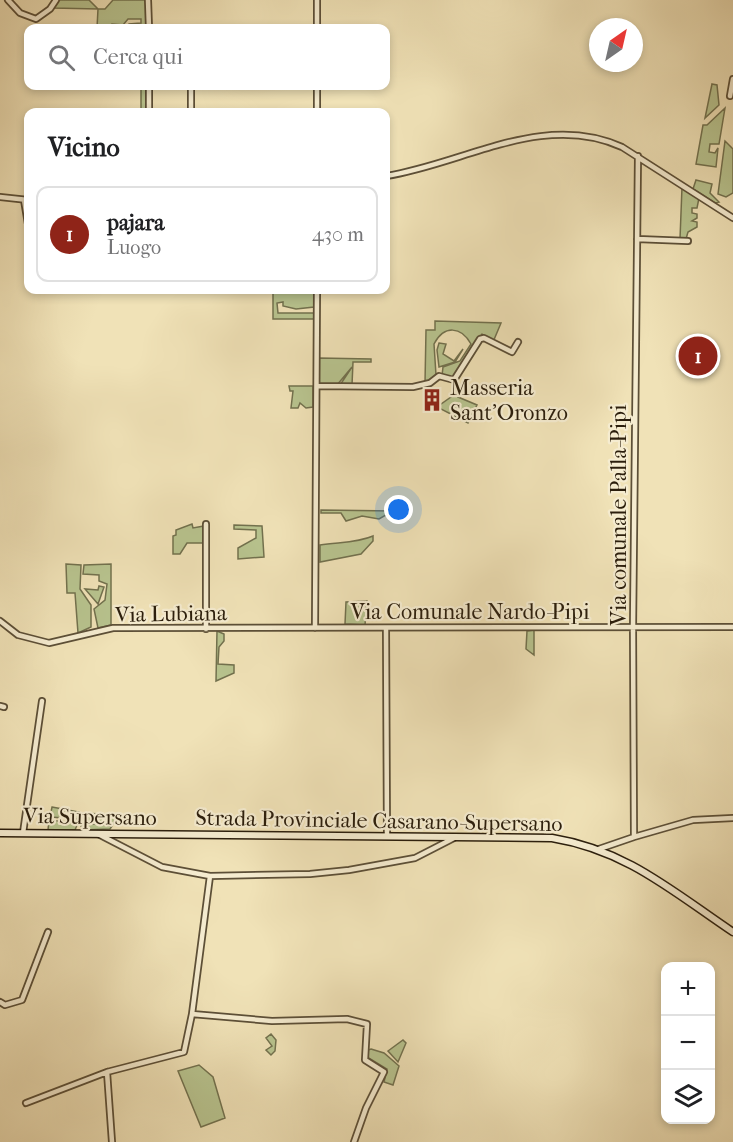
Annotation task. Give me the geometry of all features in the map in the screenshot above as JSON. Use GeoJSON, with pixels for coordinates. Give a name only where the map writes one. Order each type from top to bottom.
{"type":"FeatureCollection","features":[{"type":"Feature","properties":{"kind":"main road","name":"Via Supersano"},"geometry":{"type":"LineString","coordinates":[[0,833],[180,835]]}},
{"type":"Feature","properties":{"kind":"main road","name":"Strada Provinciale Casarano-Supersano"},"geometry":{"type":"LineString","coordinates":[[180,835],[552,838],[599,849],[626,860],[733,932]]}},
{"type":"Feature","properties":{"kind":"street"},"geometry":{"type":"LineString","coordinates":[[8,0],[20,13],[36,19],[50,9],[56,0]]}},
{"type":"Feature","properties":{"kind":"street"},"geometry":{"type":"LineString","coordinates":[[148,0],[148,24]]}},
{"type":"Feature","properties":{"kind":"street"},"geometry":{"type":"LineString","coordinates":[[317,0],[317,24]]}},
{"type":"Feature","properties":{"kind":"street"},"geometry":{"type":"LineString","coordinates":[[730,96],[733,79]]}},
{"type":"Feature","properties":{"kind":"street"},"geometry":{"type":"LineString","coordinates":[[149,90],[149,108]]}},
{"type":"Feature","properties":{"kind":"street"},"geometry":{"type":"LineString","coordinates":[[191,90],[191,108]]}},
{"type":"Feature","properties":{"kind":"street"},"geometry":{"type":"LineString","coordinates":[[317,90],[317,108]]}},
{"type":"Feature","properties":{"kind":"street"},"geometry":{"type":"LineString","coordinates":[[390,175],[418,171],[489,146],[540,136],[578,134],[607,140],[638,156],[733,218]]}},
{"type":"Feature","properties":{"kind":"street","name":"Via comunale Palla-Pipi"},"geometry":{"type":"LineString","coordinates":[[634,837],[633,628],[638,156]]}},
{"type":"Feature","properties":{"kind":"street"},"geometry":{"type":"LineString","coordinates":[[0,197],[24,200]]}},
{"type":"Feature","properties":{"kind":"street"},"geometry":{"type":"LineString","coordinates":[[637,239],[688,241]]}},
{"type":"Feature","properties":{"kind":"street"},"geometry":{"type":"LineString","coordinates":[[315,628],[317,294]]}},
{"type":"Feature","properties":{"kind":"street"},"geometry":{"type":"LineString","coordinates":[[317,387],[413,387],[439,376],[454,380],[480,339],[484,338],[512,352],[518,342]]}},
{"type":"Feature","properties":{"kind":"street"},"geometry":{"type":"LineString","coordinates":[[206,524],[206,629]]}},
{"type":"Feature","properties":{"kind":"street","name":"Via Lubiana"},"geometry":{"type":"LineString","coordinates":[[0,621],[18,635],[49,643],[113,628],[315,628]]}},
{"type":"Feature","properties":{"kind":"street","name":"Via Comunale Nardo-Pipi"},"geometry":{"type":"LineString","coordinates":[[315,628],[733,627]]}},
{"type":"Feature","properties":{"kind":"street"},"geometry":{"type":"LineString","coordinates":[[386,628],[387,836]]}},
{"type":"Feature","properties":{"kind":"street"},"geometry":{"type":"LineString","coordinates":[[23,833],[42,701]]}},
{"type":"Feature","properties":{"kind":"street"},"geometry":{"type":"LineString","coordinates":[[599,849],[654,829],[693,820],[733,818]]}},
{"type":"Feature","properties":{"kind":"street"},"geometry":{"type":"LineString","coordinates":[[98,834],[162,867],[210,876],[310,874],[349,870],[415,858],[456,837]]}},
{"type":"Feature","properties":{"kind":"street"},"geometry":{"type":"LineString","coordinates":[[26,1103],[107,1072],[184,1052],[192,1014],[210,876]]}},
{"type":"Feature","properties":{"kind":"street"},"geometry":{"type":"LineString","coordinates":[[0,1002],[5,1005],[22,1000],[48,932]]}},
{"type":"Feature","properties":{"kind":"street"},"geometry":{"type":"LineString","coordinates":[[192,1014],[272,1021],[347,1019],[365,1023],[365,1060],[384,1072],[366,1108],[354,1142]]}},
{"type":"Feature","properties":{"kind":"street"},"geometry":{"type":"LineString","coordinates":[[107,1072],[112,1142]]}},
{"type":"Feature","properties":{"kind":"green space"},"geometry":{"type":"Polygon","coordinates":[[[58,0],[89,0],[98,9],[53,8],[58,0]]]}},
{"type":"Feature","properties":{"kind":"green space"},"geometry":{"type":"Polygon","coordinates":[[[113,0],[147,0],[147,24],[129,24],[141,23],[141,19],[128,19],[124,24],[97,24],[98,9],[105,9],[113,0]]]}},
{"type":"Feature","properties":{"kind":"green space"},"geometry":{"type":"Polygon","coordinates":[[[712,84],[717,85],[719,105],[705,118],[712,84]]]}},
{"type":"Feature","properties":{"kind":"green space"},"geometry":{"type":"Polygon","coordinates":[[[141,90],[147,90],[147,108],[141,108],[141,90]]]}},
{"type":"Feature","properties":{"kind":"green space"},"geometry":{"type":"Polygon","coordinates":[[[725,108],[719,144],[710,144],[709,152],[715,153],[718,148],[716,167],[696,164],[703,125],[707,125],[725,108]]]}},
{"type":"Feature","properties":{"kind":"green space"},"geometry":{"type":"Polygon","coordinates":[[[725,141],[733,149],[733,193],[726,197],[718,194],[725,141]]]}},
{"type":"Feature","properties":{"kind":"green space"},"geometry":{"type":"Polygon","coordinates":[[[696,180],[712,184],[710,193],[719,202],[715,203],[693,189],[696,180]]]}},
{"type":"Feature","properties":{"kind":"green space"},"geometry":{"type":"Polygon","coordinates":[[[682,187],[699,198],[697,208],[692,208],[692,213],[697,214],[697,218],[692,221],[697,222],[697,227],[688,232],[686,239],[680,239],[682,187]]]}},
{"type":"Feature","properties":{"kind":"green space"},"geometry":{"type":"Polygon","coordinates":[[[273,294],[314,294],[314,307],[296,309],[283,306],[283,302],[277,303],[278,313],[314,313],[314,319],[273,319],[273,294]]]}},
{"type":"Feature","properties":{"kind":"green space"},"geometry":{"type":"Polygon","coordinates":[[[435,321],[501,323],[493,342],[482,334],[455,379],[442,376],[443,367],[460,361],[471,344],[458,331],[443,333],[434,344],[436,375],[425,383],[426,330],[435,330],[435,321]]]}},
{"type":"Feature","properties":{"kind":"green space"},"geometry":{"type":"Polygon","coordinates":[[[439,343],[446,344],[443,354],[454,361],[463,349],[455,362],[439,367],[437,350],[439,343]]]}},
{"type":"Feature","properties":{"kind":"green space"},"geometry":{"type":"Polygon","coordinates":[[[319,358],[371,359],[371,362],[353,362],[352,385],[340,385],[352,367],[337,385],[319,385],[319,358]]]}},
{"type":"Feature","properties":{"kind":"green space"},"geometry":{"type":"Polygon","coordinates":[[[456,383],[463,386],[458,397],[477,405],[468,423],[437,407],[458,392],[456,383]]]}},
{"type":"Feature","properties":{"kind":"green space"},"geometry":{"type":"Polygon","coordinates":[[[289,386],[313,386],[313,407],[306,408],[300,403],[298,408],[291,408],[293,391],[290,391],[289,386]]]}},
{"type":"Feature","properties":{"kind":"green space"},"geometry":{"type":"Polygon","coordinates":[[[321,510],[393,511],[379,519],[362,516],[346,521],[341,513],[321,513],[321,510]]]}},
{"type":"Feature","properties":{"kind":"green space"},"geometry":{"type":"Polygon","coordinates":[[[192,524],[193,528],[204,526],[203,543],[187,543],[180,554],[173,554],[173,536],[176,535],[176,530],[192,524]]]}},
{"type":"Feature","properties":{"kind":"green space"},"geometry":{"type":"Polygon","coordinates":[[[234,525],[262,526],[264,557],[238,559],[238,548],[256,538],[256,530],[234,529],[234,525]]]}},
{"type":"Feature","properties":{"kind":"green space"},"geometry":{"type":"Polygon","coordinates":[[[373,536],[373,541],[361,554],[320,562],[320,545],[373,536]]]}},
{"type":"Feature","properties":{"kind":"green space"},"geometry":{"type":"Polygon","coordinates":[[[66,564],[81,565],[80,589],[91,605],[91,627],[78,633],[75,593],[67,593],[66,564]]]}},
{"type":"Feature","properties":{"kind":"green space"},"geometry":{"type":"Polygon","coordinates":[[[111,564],[111,625],[98,628],[94,609],[105,600],[107,584],[99,581],[99,575],[83,574],[84,565],[111,564]]]}},
{"type":"Feature","properties":{"kind":"green space"},"geometry":{"type":"Polygon","coordinates":[[[99,586],[104,587],[98,604],[85,589],[98,590],[99,586]]]}},
{"type":"Feature","properties":{"kind":"green space"},"geometry":{"type":"Polygon","coordinates":[[[367,601],[365,625],[345,624],[346,602],[367,601]]]}},
{"type":"Feature","properties":{"kind":"green space"},"geometry":{"type":"Polygon","coordinates":[[[534,630],[534,655],[526,649],[527,631],[534,630]]]}},
{"type":"Feature","properties":{"kind":"green space"},"geometry":{"type":"Polygon","coordinates":[[[217,631],[224,634],[224,641],[219,647],[218,664],[234,665],[234,673],[216,681],[217,631]]]}},
{"type":"Feature","properties":{"kind":"green space"},"geometry":{"type":"Polygon","coordinates":[[[52,807],[79,812],[78,819],[50,817],[52,807]]]}},
{"type":"Feature","properties":{"kind":"green space"},"geometry":{"type":"Polygon","coordinates":[[[83,813],[117,815],[113,824],[84,821],[83,813]]]}},
{"type":"Feature","properties":{"kind":"green space"},"geometry":{"type":"Polygon","coordinates":[[[49,820],[77,825],[75,830],[48,830],[49,820]]]}},
{"type":"Feature","properties":{"kind":"green space"},"geometry":{"type":"Polygon","coordinates":[[[84,823],[112,826],[110,829],[83,830],[81,826],[84,823]]]}},
{"type":"Feature","properties":{"kind":"green space"},"geometry":{"type":"Polygon","coordinates":[[[271,1034],[276,1040],[275,1051],[271,1055],[266,1050],[272,1046],[266,1038],[271,1034]]]}},
{"type":"Feature","properties":{"kind":"green space"},"geometry":{"type":"Polygon","coordinates":[[[403,1040],[406,1043],[398,1062],[388,1051],[403,1040]]]}},
{"type":"Feature","properties":{"kind":"green space"},"geometry":{"type":"Polygon","coordinates":[[[368,1050],[384,1053],[399,1066],[393,1085],[384,1082],[387,1069],[367,1057],[368,1050]]]}},
{"type":"Feature","properties":{"kind":"green space"},"geometry":{"type":"Polygon","coordinates":[[[199,1065],[213,1077],[225,1118],[201,1127],[178,1071],[199,1065]]]}},
{"type":"Feature","properties":{"kind":"place","name":"pajara"},"geometry":{"type":"Point","coordinates":[698,356]}},
{"type":"Feature","properties":{"kind":"place","name":"Masseria Sant'Oronzo"},"geometry":{"type":"Point","coordinates":[432,400]}}]}
